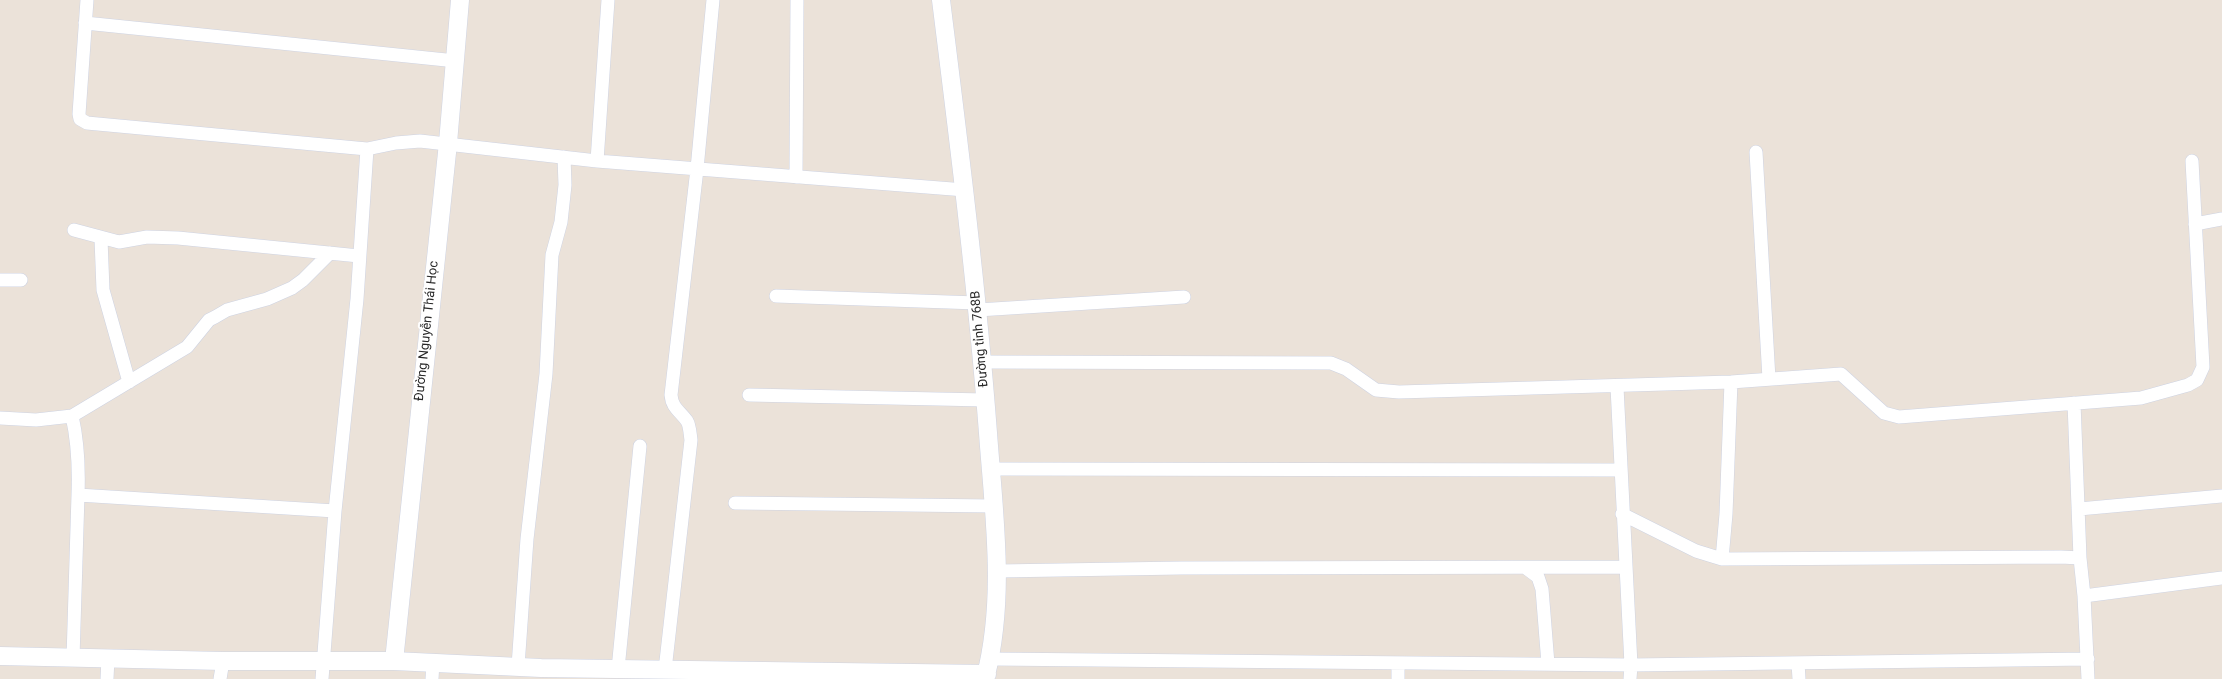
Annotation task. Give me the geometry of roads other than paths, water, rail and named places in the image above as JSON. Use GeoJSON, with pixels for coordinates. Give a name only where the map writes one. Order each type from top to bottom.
{"type":"FeatureCollection","features":[{"type":"Feature","properties":{"kind":"street"},"geometry":{"type":"LineString","coordinates":[[87,0],[79,114],[83,122],[368,149],[407,141],[448,143],[597,161],[965,190]]}},
{"type":"Feature","properties":{"kind":"street","name":"Đường Nguyễn Thái Học"},"geometry":{"type":"LineString","coordinates":[[394,661],[448,143],[460,0]]}},
{"type":"Feature","properties":{"kind":"street"},"geometry":{"type":"LineString","coordinates":[[597,161],[608,0]]}},
{"type":"Feature","properties":{"kind":"street"},"geometry":{"type":"LineString","coordinates":[[672,673],[691,440],[688,422],[676,409],[672,402],[671,395],[697,169],[713,0]]}},
{"type":"Feature","properties":{"kind":"street"},"geometry":{"type":"LineString","coordinates":[[796,177],[797,0]]}},
{"type":"Feature","properties":{"kind":"street","name":"Đường tỉnh 768B"},"geometry":{"type":"LineString","coordinates":[[941,0],[978,307],[999,571],[997,617],[988,671]]}},
{"type":"Feature","properties":{"kind":"street"},"geometry":{"type":"LineString","coordinates":[[86,23],[456,61]]}},
{"type":"Feature","properties":{"kind":"street"},"geometry":{"type":"LineString","coordinates":[[322,679],[336,510],[357,299],[368,149]]}},
{"type":"Feature","properties":{"kind":"street"},"geometry":{"type":"LineString","coordinates":[[1756,152],[1769,378]]}},
{"type":"Feature","properties":{"kind":"street"},"geometry":{"type":"LineString","coordinates":[[518,666],[527,538],[546,374],[552,255],[561,222],[565,185],[564,157]]}},
{"type":"Feature","properties":{"kind":"street"},"geometry":{"type":"LineString","coordinates":[[982,362],[1331,363],[1346,368],[1376,390],[1399,392],[1617,387],[1731,382],[1769,378],[1841,374],[1884,413],[1899,416],[2141,398],[2167,392],[2197,380],[2202,367],[2192,161]]}},
{"type":"Feature","properties":{"kind":"street"},"geometry":{"type":"LineString","coordinates":[[2195,224],[2222,219]]}},
{"type":"Feature","properties":{"kind":"street"},"geometry":{"type":"LineString","coordinates":[[74,230],[101,239],[119,242],[147,237],[178,238],[359,256]]}},
{"type":"Feature","properties":{"kind":"street"},"geometry":{"type":"LineString","coordinates":[[101,239],[103,290],[129,382]]}},
{"type":"Feature","properties":{"kind":"street"},"geometry":{"type":"LineString","coordinates":[[0,418],[36,420],[72,416],[187,347],[209,320],[227,310],[267,299],[292,288],[303,280],[330,253]]}},
{"type":"Feature","properties":{"kind":"street"},"geometry":{"type":"LineString","coordinates":[[0,280],[21,280]]}},
{"type":"Feature","properties":{"kind":"street"},"geometry":{"type":"LineString","coordinates":[[776,296],[978,307],[1184,297]]}},
{"type":"Feature","properties":{"kind":"street"},"geometry":{"type":"LineString","coordinates":[[1722,559],[1726,514],[1731,382]]}},
{"type":"Feature","properties":{"kind":"street"},"geometry":{"type":"LineString","coordinates":[[1617,387],[1622,514],[1631,665],[1630,679]]}},
{"type":"Feature","properties":{"kind":"street"},"geometry":{"type":"LineString","coordinates":[[749,395],[985,400]]}},
{"type":"Feature","properties":{"kind":"street"},"geometry":{"type":"LineString","coordinates":[[2074,403],[2080,558],[2084,596],[2088,679]]}},
{"type":"Feature","properties":{"kind":"street"},"geometry":{"type":"LineString","coordinates":[[72,416],[76,428],[79,466],[72,658]]}},
{"type":"Feature","properties":{"kind":"street"},"geometry":{"type":"LineString","coordinates":[[618,669],[640,446]]}},
{"type":"Feature","properties":{"kind":"street"},"geometry":{"type":"LineString","coordinates":[[991,469],[1621,470]]}},
{"type":"Feature","properties":{"kind":"street"},"geometry":{"type":"LineString","coordinates":[[78,495],[336,510]]}},
{"type":"Feature","properties":{"kind":"street"},"geometry":{"type":"LineString","coordinates":[[2079,509],[2222,496]]}},
{"type":"Feature","properties":{"kind":"street"},"geometry":{"type":"LineString","coordinates":[[735,503],[994,506]]}},
{"type":"Feature","properties":{"kind":"street"},"geometry":{"type":"LineString","coordinates":[[1622,514],[1696,551],[1722,559],[2080,558]]}},
{"type":"Feature","properties":{"kind":"street"},"geometry":{"type":"LineString","coordinates":[[999,571],[1181,568],[1626,568]]}},
{"type":"Feature","properties":{"kind":"street"},"geometry":{"type":"LineString","coordinates":[[1526,568],[1538,577],[1542,590],[1548,664]]}},
{"type":"Feature","properties":{"kind":"street"},"geometry":{"type":"LineString","coordinates":[[2084,596],[2222,578]]}},
{"type":"Feature","properties":{"kind":"street"},"geometry":{"type":"LineString","coordinates":[[0,656],[223,661],[394,661],[432,671],[518,666],[541,673],[591,674],[618,669],[672,673],[771,675],[1398,663],[1631,665],[2088,659]]}},
{"type":"Feature","properties":{"kind":"street"},"geometry":{"type":"LineString","coordinates":[[107,679],[108,658]]}},
{"type":"Feature","properties":{"kind":"street"},"geometry":{"type":"LineString","coordinates":[[220,679],[223,661]]}},
{"type":"Feature","properties":{"kind":"street"},"geometry":{"type":"LineString","coordinates":[[1398,663],[1398,679]]}},
{"type":"Feature","properties":{"kind":"street"},"geometry":{"type":"LineString","coordinates":[[1798,663],[1799,679]]}}]}
